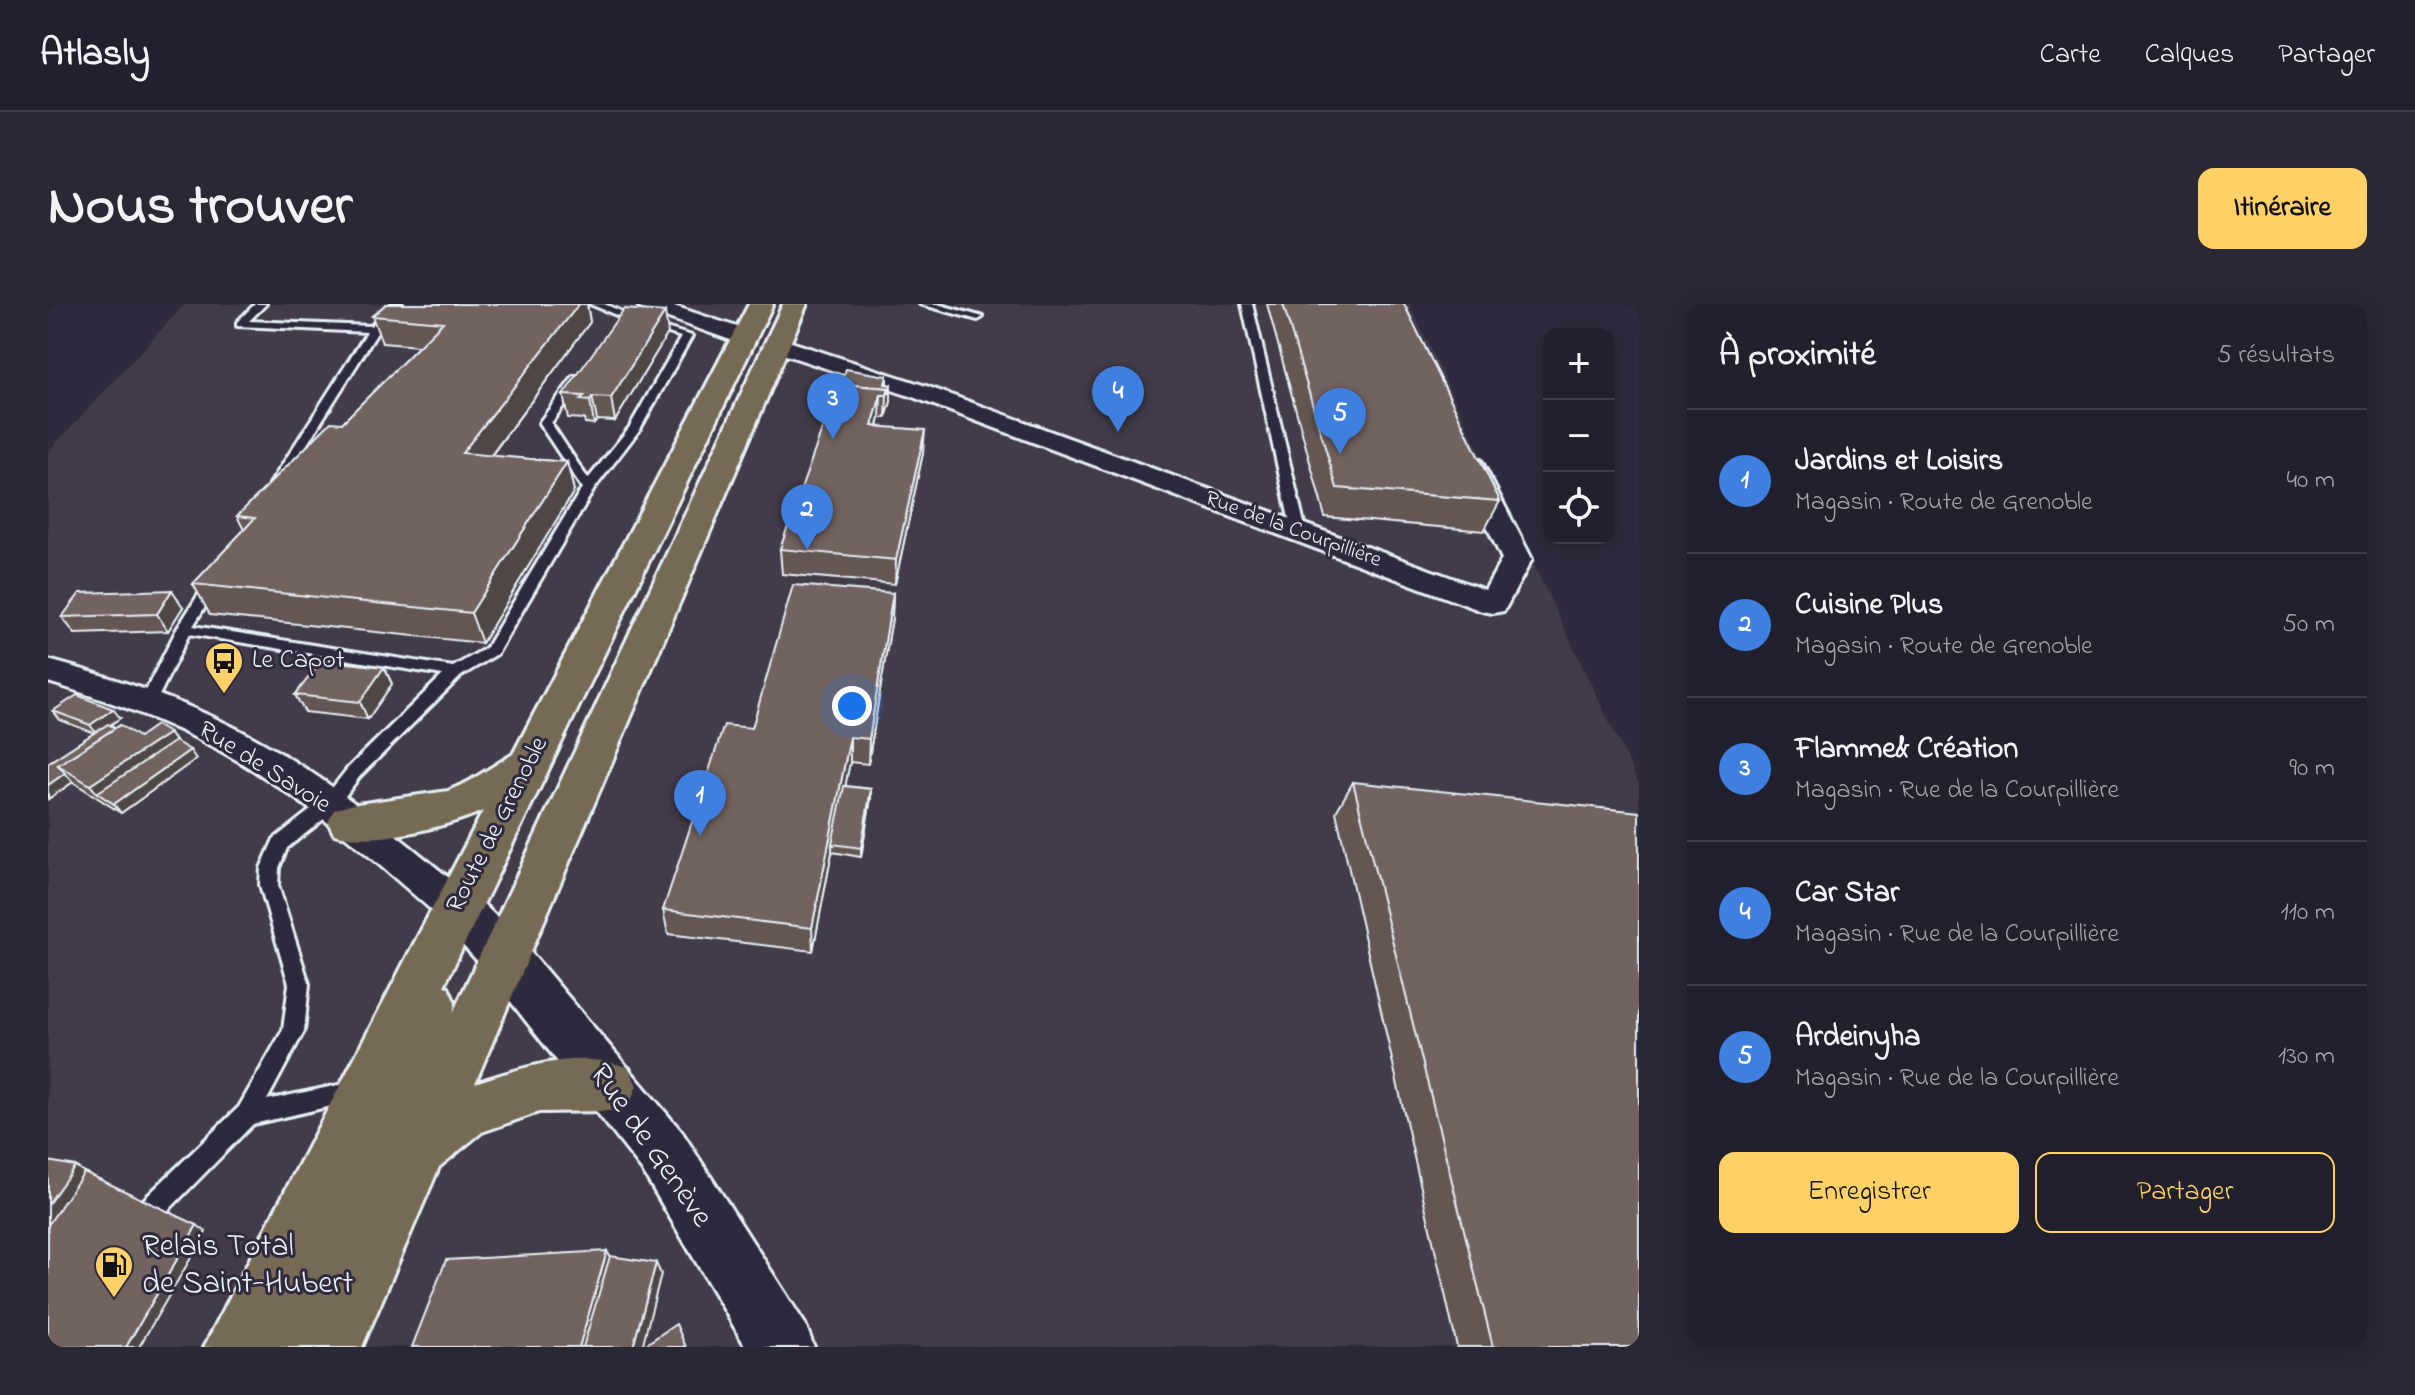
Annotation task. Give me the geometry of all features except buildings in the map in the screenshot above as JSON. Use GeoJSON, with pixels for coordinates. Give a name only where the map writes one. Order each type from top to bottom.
{"type":"FeatureCollection","features":[{"type":"Feature","properties":{"kind":"main road","name":"Route de Grenoble"},"geometry":{"type":"LineString","coordinates":[[330,1347],[504,956],[761,341],[761,304]]}},
{"type":"Feature","properties":{"kind":"main road","name":"Route de Grenoble"},"geometry":{"type":"LineString","coordinates":[[236,1347],[662,498],[761,341],[795,304]]}},
{"type":"Feature","properties":{"kind":"main road"},"geometry":{"type":"LineString","coordinates":[[504,956],[534,824],[644,581],[662,498]]}},
{"type":"Feature","properties":{"kind":"main road"},"geometry":{"type":"LineString","coordinates":[[339,814],[449,809],[499,787],[530,761]]}},
{"type":"Feature","properties":{"kind":"main road"},"geometry":{"type":"LineString","coordinates":[[288,1347],[363,1187],[414,1063],[457,908]]}},
{"type":"Feature","properties":{"kind":"main road"},"geometry":{"type":"LineString","coordinates":[[418,1150],[464,1112],[539,1087],[610,1086]]}},
{"type":"Feature","properties":{"kind":"street","name":"Rue de la Courpillière"},"geometry":{"type":"LineString","coordinates":[[647,304],[918,391],[1493,604],[1517,559],[1462,446]]}},
{"type":"Feature","properties":{"kind":"street","name":"Rue de Savoie"},"geometry":{"type":"LineString","coordinates":[[48,671],[148,702],[222,736],[272,766],[339,814],[457,908]]}},
{"type":"Feature","properties":{"kind":"street","name":"Rue de Genève"},"geometry":{"type":"LineString","coordinates":[[457,908],[504,956],[662,1151],[782,1347]]}},
{"type":"Feature","properties":{"kind":"lane"},"geometry":{"type":"LineString","coordinates":[[261,304],[241,324],[374,329]]}},
{"type":"Feature","properties":{"kind":"lane"},"geometry":{"type":"LineString","coordinates":[[267,498],[374,329],[397,304]]}},
{"type":"Feature","properties":{"kind":"lane"},"geometry":{"type":"LineString","coordinates":[[125,1236],[247,1115],[293,1031],[299,984],[269,885],[270,868],[280,844],[339,814],[354,772],[455,672],[492,651],[588,488],[634,429],[687,336],[595,304]]}},
{"type":"Feature","properties":{"kind":"lane"},"geometry":{"type":"LineString","coordinates":[[925,304],[978,317]]}},
{"type":"Feature","properties":{"kind":"lane"},"geometry":{"type":"LineString","coordinates":[[1247,304],[1299,532]]}},
{"type":"Feature","properties":{"kind":"lane"},"geometry":{"type":"LineString","coordinates":[[616,327],[625,315]]}},
{"type":"Feature","properties":{"kind":"lane"},"geometry":{"type":"LineString","coordinates":[[588,488],[545,423],[589,363]]}},
{"type":"Feature","properties":{"kind":"lane"},"geometry":{"type":"LineString","coordinates":[[148,702],[184,629],[225,563]]}},
{"type":"Feature","properties":{"kind":"lane"},"geometry":{"type":"LineString","coordinates":[[184,629],[455,672]]}},
{"type":"Feature","properties":{"kind":"lane"},"geometry":{"type":"LineString","coordinates":[[247,1115],[365,1089]]}},
{"type":"Feature","properties":{"kind":"shaded area"},"geometry":{"type":"Polygon","coordinates":[[[185,304],[1409,304],[1639,784],[1639,1347],[48,1347],[48,452],[185,304]]]}},
{"type":"Feature","properties":{"kind":"place","name":"Car Star"},"geometry":{"type":"Point","coordinates":[1118,432]}},
{"type":"Feature","properties":{"kind":"place","name":"Flamme& Création"},"geometry":{"type":"Point","coordinates":[833,439]}},
{"type":"Feature","properties":{"kind":"place","name":"Ardeinyha"},"geometry":{"type":"Point","coordinates":[1340,454]}},
{"type":"Feature","properties":{"kind":"place","name":"Cuisine Plus"},"geometry":{"type":"Point","coordinates":[807,550]}},
{"type":"Feature","properties":{"kind":"place","name":"Le Capot"},"geometry":{"type":"Point","coordinates":[224,695]}},
{"type":"Feature","properties":{"kind":"place","name":"Jardins et Loisirs"},"geometry":{"type":"Point","coordinates":[700,836]}},
{"type":"Feature","properties":{"kind":"place","name":"Relais Total de Saint-Hubert"},"geometry":{"type":"Point","coordinates":[114,1299]}}]}
